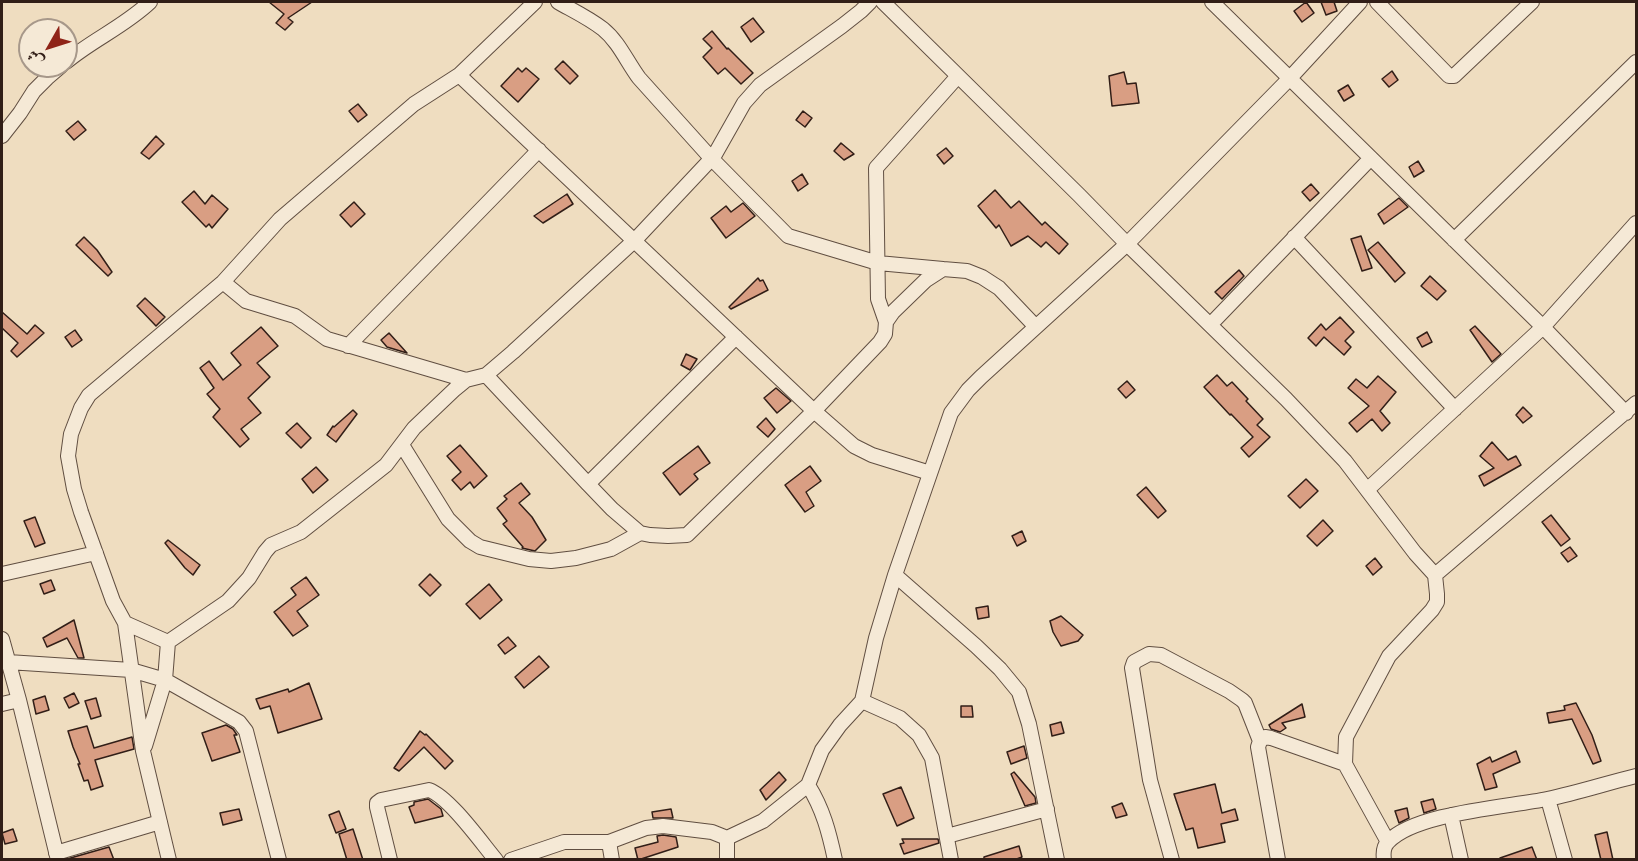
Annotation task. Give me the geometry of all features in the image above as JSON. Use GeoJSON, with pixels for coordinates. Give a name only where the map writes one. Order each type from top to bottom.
{"type":"FeatureCollection","features":[{"type":"Feature","properties":{"kind":"street"},"geometry":{"type":"LineString","coordinates":[[78,52],[150,2]]}},
{"type":"Feature","properties":{"kind":"street"},"geometry":{"type":"LineString","coordinates":[[169,860],[143,751],[125,623],[113,601],[96,553],[77,496],[68,456],[71,434],[81,408],[89,395],[223,282],[280,219],[414,104],[459,75],[535,2]]}},
{"type":"Feature","properties":{"kind":"street"},"geometry":{"type":"LineString","coordinates":[[558,2],[603,29],[617,45],[639,78],[711,158],[788,236],[878,263],[967,271],[999,288],[1036,327]]}},
{"type":"Feature","properties":{"kind":"street"},"geometry":{"type":"LineString","coordinates":[[168,642],[228,601],[249,578],[271,545],[301,532],[386,465],[414,428],[441,401],[466,380],[486,375],[513,352],[635,240],[711,158],[744,103],[759,85],[861,12],[870,2]]}},
{"type":"Feature","properties":{"kind":"street"},"geometry":{"type":"LineString","coordinates":[[884,2],[1286,399],[1345,461],[1415,553],[1435,575],[1437,602],[1389,656],[1346,737],[1345,764],[1382,854],[1403,832],[1432,819],[1548,799],[1636,776]]}},
{"type":"Feature","properties":{"kind":"street"},"geometry":{"type":"LineString","coordinates":[[1212,2],[1543,327],[1631,408],[1435,575]]}},
{"type":"Feature","properties":{"kind":"street"},"geometry":{"type":"LineString","coordinates":[[511,860],[564,842],[609,842],[646,828],[663,826],[712,832],[727,838],[763,821],[808,785],[822,750],[840,725],[862,701],[876,638],[895,575],[951,413],[968,390],[1127,244],[1290,78],[1360,2]]}},
{"type":"Feature","properties":{"kind":"street"},"geometry":{"type":"LineString","coordinates":[[1377,2],[1452,76],[1532,2]]}},
{"type":"Feature","properties":{"kind":"street"},"geometry":{"type":"LineString","coordinates":[[1454,240],[1636,62]]}},
{"type":"Feature","properties":{"kind":"street"},"geometry":{"type":"LineString","coordinates":[[459,75],[814,411],[854,446],[872,455],[930,473]]}},
{"type":"Feature","properties":{"kind":"street"},"geometry":{"type":"LineString","coordinates":[[486,375],[612,509],[640,533],[678,537],[687,535],[814,411],[885,334],[885,322],[878,298],[876,168],[958,76]]}},
{"type":"Feature","properties":{"kind":"street"},"geometry":{"type":"LineString","coordinates":[[2,136],[34,91],[48,78]]}},
{"type":"Feature","properties":{"kind":"street"},"geometry":{"type":"LineString","coordinates":[[348,346],[539,150]]}},
{"type":"Feature","properties":{"kind":"street"},"geometry":{"type":"LineString","coordinates":[[1210,325],[1371,158]]}},
{"type":"Feature","properties":{"kind":"street"},"geometry":{"type":"LineString","coordinates":[[1367,490],[1543,327],[1636,223]]}},
{"type":"Feature","properties":{"kind":"street"},"geometry":{"type":"LineString","coordinates":[[1294,237],[1455,409]]}},
{"type":"Feature","properties":{"kind":"street"},"geometry":{"type":"LineString","coordinates":[[885,322],[899,305],[926,280],[943,269]]}},
{"type":"Feature","properties":{"kind":"street"},"geometry":{"type":"LineString","coordinates":[[223,282],[246,302],[295,316],[327,339],[466,380]]}},
{"type":"Feature","properties":{"kind":"street"},"geometry":{"type":"LineString","coordinates":[[588,484],[736,337]]}},
{"type":"Feature","properties":{"kind":"street"},"geometry":{"type":"LineString","coordinates":[[402,445],[448,519],[470,541],[480,547],[529,559],[551,561],[576,558],[611,549],[640,533]]}},
{"type":"Feature","properties":{"kind":"street"},"geometry":{"type":"LineString","coordinates":[[2,574],[96,553]]}},
{"type":"Feature","properties":{"kind":"street"},"geometry":{"type":"LineString","coordinates":[[895,575],[976,646],[1019,692],[1029,723],[1057,860]]}},
{"type":"Feature","properties":{"kind":"street"},"geometry":{"type":"LineString","coordinates":[[125,623],[168,642]]}},
{"type":"Feature","properties":{"kind":"street"},"geometry":{"type":"LineString","coordinates":[[2,639],[57,856],[160,822]]}},
{"type":"Feature","properties":{"kind":"street"},"geometry":{"type":"LineString","coordinates":[[143,751],[165,680],[168,642]]}},
{"type":"Feature","properties":{"kind":"street"},"geometry":{"type":"LineString","coordinates":[[1172,860],[1150,780],[1132,668],[1134,662],[1149,654],[1161,655],[1228,691],[1245,704],[1260,741]]}},
{"type":"Feature","properties":{"kind":"street"},"geometry":{"type":"LineString","coordinates":[[8,663],[131,669],[165,680],[239,722],[246,731],[279,860]]}},
{"type":"Feature","properties":{"kind":"street"},"geometry":{"type":"LineString","coordinates":[[2,704],[19,700]]}},
{"type":"Feature","properties":{"kind":"street"},"geometry":{"type":"LineString","coordinates":[[862,701],[900,718],[919,735],[932,758],[951,860]]}},
{"type":"Feature","properties":{"kind":"street"},"geometry":{"type":"LineString","coordinates":[[1278,860],[1258,747],[1260,741],[1265,737],[1271,738],[1345,764]]}},
{"type":"Feature","properties":{"kind":"street"},"geometry":{"type":"LineString","coordinates":[[808,785],[818,800],[826,820],[836,860]]}},
{"type":"Feature","properties":{"kind":"street"},"geometry":{"type":"LineString","coordinates":[[390,860],[376,807],[377,803],[381,800],[429,790],[448,803],[496,860]]}},
{"type":"Feature","properties":{"kind":"street"},"geometry":{"type":"LineString","coordinates":[[1548,799],[1565,860]]}},
{"type":"Feature","properties":{"kind":"street"},"geometry":{"type":"LineString","coordinates":[[947,836],[1047,809]]}},
{"type":"Feature","properties":{"kind":"street"},"geometry":{"type":"LineString","coordinates":[[1451,815],[1461,860]]}},
{"type":"Feature","properties":{"kind":"street"},"geometry":{"type":"LineString","coordinates":[[727,838],[727,860]]}},
{"type":"Feature","properties":{"kind":"street"},"geometry":{"type":"LineString","coordinates":[[609,842],[612,860]]}},
{"type":"Feature","properties":{"kind":"building"},"geometry":{"type":"Polygon","coordinates":[[[269,2],[312,2],[288,18],[293,22],[285,30],[276,23],[284,14],[269,2]]]}},
{"type":"Feature","properties":{"kind":"building"},"geometry":{"type":"Polygon","coordinates":[[[1306,2],[1314,13],[1302,22],[1294,11],[1306,2]]]}},
{"type":"Feature","properties":{"kind":"building"},"geometry":{"type":"Polygon","coordinates":[[[1321,2],[1334,2],[1337,11],[1326,15],[1321,2]]]}},
{"type":"Feature","properties":{"kind":"building"},"geometry":{"type":"Polygon","coordinates":[[[753,18],[764,32],[751,42],[741,27],[753,18]]]}},
{"type":"Feature","properties":{"kind":"building"},"geometry":{"type":"Polygon","coordinates":[[[712,31],[727,49],[753,73],[741,84],[725,68],[718,74],[703,57],[712,48],[703,39],[712,31]]]}},
{"type":"Feature","properties":{"kind":"building"},"geometry":{"type":"Polygon","coordinates":[[[563,61],[578,76],[570,84],[555,69],[563,61]]]}},
{"type":"Feature","properties":{"kind":"building"},"geometry":{"type":"Polygon","coordinates":[[[518,68],[522,72],[526,68],[539,79],[518,102],[501,86],[518,68]]]}},
{"type":"Feature","properties":{"kind":"building"},"geometry":{"type":"Polygon","coordinates":[[[1392,71],[1398,80],[1389,87],[1382,79],[1392,71]]]}},
{"type":"Feature","properties":{"kind":"building"},"geometry":{"type":"Polygon","coordinates":[[[1124,72],[1127,84],[1136,83],[1139,103],[1112,106],[1109,76],[1124,72]]]}},
{"type":"Feature","properties":{"kind":"building"},"geometry":{"type":"Polygon","coordinates":[[[1348,85],[1354,95],[1344,101],[1338,91],[1348,85]]]}},
{"type":"Feature","properties":{"kind":"building"},"geometry":{"type":"Polygon","coordinates":[[[358,104],[367,115],[358,122],[349,111],[358,104]]]}},
{"type":"Feature","properties":{"kind":"building"},"geometry":{"type":"Polygon","coordinates":[[[803,111],[812,118],[805,127],[796,120],[803,111]]]}},
{"type":"Feature","properties":{"kind":"building"},"geometry":{"type":"Polygon","coordinates":[[[78,121],[86,130],[74,140],[66,131],[78,121]]]}},
{"type":"Feature","properties":{"kind":"building"},"geometry":{"type":"Polygon","coordinates":[[[156,136],[164,144],[149,159],[141,153],[156,136]]]}},
{"type":"Feature","properties":{"kind":"building"},"geometry":{"type":"Polygon","coordinates":[[[841,143],[854,154],[844,160],[834,151],[841,143]]]}},
{"type":"Feature","properties":{"kind":"building"},"geometry":{"type":"Polygon","coordinates":[[[946,148],[953,156],[944,164],[937,155],[946,148]]]}},
{"type":"Feature","properties":{"kind":"building"},"geometry":{"type":"Polygon","coordinates":[[[1418,161],[1424,171],[1414,177],[1409,167],[1418,161]]]}},
{"type":"Feature","properties":{"kind":"building"},"geometry":{"type":"Polygon","coordinates":[[[802,174],[808,184],[798,191],[792,181],[802,174]]]}},
{"type":"Feature","properties":{"kind":"building"},"geometry":{"type":"Polygon","coordinates":[[[1311,184],[1319,193],[1310,201],[1302,192],[1311,184]]]}},
{"type":"Feature","properties":{"kind":"building"},"geometry":{"type":"Polygon","coordinates":[[[995,190],[1011,208],[1019,201],[1042,225],[1045,222],[1068,244],[1059,254],[1046,242],[1041,247],[1028,236],[1011,246],[999,225],[996,228],[978,206],[995,190]]]}},
{"type":"Feature","properties":{"kind":"building"},"geometry":{"type":"Polygon","coordinates":[[[194,191],[205,204],[212,195],[228,209],[212,228],[209,224],[206,227],[182,202],[194,191]]]}},
{"type":"Feature","properties":{"kind":"building"},"geometry":{"type":"Polygon","coordinates":[[[567,194],[573,204],[543,223],[534,216],[567,194]]]}},
{"type":"Feature","properties":{"kind":"building"},"geometry":{"type":"Polygon","coordinates":[[[1399,198],[1408,207],[1384,224],[1378,214],[1399,198]]]}},
{"type":"Feature","properties":{"kind":"building"},"geometry":{"type":"Polygon","coordinates":[[[354,202],[365,214],[351,227],[340,215],[354,202]]]}},
{"type":"Feature","properties":{"kind":"building"},"geometry":{"type":"Polygon","coordinates":[[[743,203],[755,216],[726,238],[711,218],[726,206],[731,212],[743,203]]]}},
{"type":"Feature","properties":{"kind":"building"},"geometry":{"type":"Polygon","coordinates":[[[1361,236],[1372,268],[1362,271],[1351,239],[1361,236]]]}},
{"type":"Feature","properties":{"kind":"building"},"geometry":{"type":"Polygon","coordinates":[[[84,237],[97,250],[112,272],[108,276],[76,245],[84,237]]]}},
{"type":"Feature","properties":{"kind":"building"},"geometry":{"type":"Polygon","coordinates":[[[1378,242],[1405,273],[1395,282],[1368,250],[1378,242]]]}},
{"type":"Feature","properties":{"kind":"building"},"geometry":{"type":"Polygon","coordinates":[[[1239,270],[1244,276],[1222,299],[1215,292],[1239,270]]]}},
{"type":"Feature","properties":{"kind":"building"},"geometry":{"type":"Polygon","coordinates":[[[1430,276],[1446,291],[1437,300],[1421,286],[1430,276]]]}},
{"type":"Feature","properties":{"kind":"building"},"geometry":{"type":"Polygon","coordinates":[[[758,278],[760,281],[763,280],[768,290],[731,309],[729,307],[758,278]]]}},
{"type":"Feature","properties":{"kind":"building"},"geometry":{"type":"Polygon","coordinates":[[[145,298],[165,317],[156,326],[137,306],[145,298]]]}},
{"type":"Feature","properties":{"kind":"building"},"geometry":{"type":"Polygon","coordinates":[[[2,312],[27,334],[35,325],[44,333],[17,357],[11,351],[18,343],[2,328],[2,312]]]}},
{"type":"Feature","properties":{"kind":"building"},"geometry":{"type":"Polygon","coordinates":[[[1340,317],[1354,332],[1345,341],[1351,347],[1344,355],[1324,337],[1316,346],[1308,338],[1321,324],[1326,330],[1340,317]]]}},
{"type":"Feature","properties":{"kind":"building"},"geometry":{"type":"Polygon","coordinates":[[[1475,326],[1501,354],[1492,362],[1470,330],[1475,326]]]}},
{"type":"Feature","properties":{"kind":"building"},"geometry":{"type":"Polygon","coordinates":[[[261,327],[278,346],[257,363],[270,377],[248,398],[261,413],[241,429],[249,439],[240,447],[213,417],[220,409],[207,394],[214,388],[200,368],[209,361],[223,380],[241,365],[231,353],[261,327]]]}},
{"type":"Feature","properties":{"kind":"building"},"geometry":{"type":"Polygon","coordinates":[[[75,330],[82,340],[72,347],[65,337],[75,330]]]}},
{"type":"Feature","properties":{"kind":"building"},"geometry":{"type":"Polygon","coordinates":[[[1427,332],[1432,342],[1422,347],[1417,338],[1427,332]]]}},
{"type":"Feature","properties":{"kind":"building"},"geometry":{"type":"Polygon","coordinates":[[[389,333],[407,353],[387,347],[381,340],[389,333]]]}},
{"type":"Feature","properties":{"kind":"building"},"geometry":{"type":"Polygon","coordinates":[[[686,354],[697,359],[690,370],[681,365],[686,354]]]}},
{"type":"Feature","properties":{"kind":"building"},"geometry":{"type":"Polygon","coordinates":[[[1217,375],[1227,386],[1232,382],[1263,419],[1257,425],[1270,437],[1249,457],[1241,448],[1253,437],[1204,387],[1217,375]]]}},
{"type":"Feature","properties":{"kind":"building"},"geometry":{"type":"Polygon","coordinates":[[[1378,376],[1396,392],[1380,411],[1390,423],[1382,431],[1372,419],[1357,432],[1349,423],[1369,406],[1348,388],[1356,379],[1367,388],[1378,376]]]}},
{"type":"Feature","properties":{"kind":"building"},"geometry":{"type":"Polygon","coordinates":[[[1127,381],[1135,390],[1126,398],[1118,389],[1127,381]]]}},
{"type":"Feature","properties":{"kind":"building"},"geometry":{"type":"Polygon","coordinates":[[[776,388],[791,401],[777,413],[764,398],[776,388]]]}},
{"type":"Feature","properties":{"kind":"building"},"geometry":{"type":"Polygon","coordinates":[[[1523,407],[1532,416],[1523,423],[1516,415],[1523,407]]]}},
{"type":"Feature","properties":{"kind":"building"},"geometry":{"type":"Polygon","coordinates":[[[353,410],[357,414],[336,442],[327,435],[333,426],[353,410]]]}},
{"type":"Feature","properties":{"kind":"building"},"geometry":{"type":"Polygon","coordinates":[[[766,418],[775,429],[768,437],[757,427],[766,418]]]}},
{"type":"Feature","properties":{"kind":"building"},"geometry":{"type":"Polygon","coordinates":[[[297,423],[311,438],[301,448],[286,433],[297,423]]]}},
{"type":"Feature","properties":{"kind":"building"},"geometry":{"type":"Polygon","coordinates":[[[1492,442],[1508,460],[1516,456],[1521,465],[1484,486],[1479,476],[1494,468],[1480,456],[1492,442]]]}},
{"type":"Feature","properties":{"kind":"building"},"geometry":{"type":"Polygon","coordinates":[[[460,445],[487,476],[474,488],[470,482],[461,490],[452,480],[461,472],[447,456],[460,445]]]}},
{"type":"Feature","properties":{"kind":"building"},"geometry":{"type":"Polygon","coordinates":[[[698,446],[710,463],[694,474],[698,479],[680,495],[663,473],[698,446]]]}},
{"type":"Feature","properties":{"kind":"building"},"geometry":{"type":"Polygon","coordinates":[[[810,466],[821,481],[806,492],[814,506],[805,512],[785,485],[810,466]]]}},
{"type":"Feature","properties":{"kind":"building"},"geometry":{"type":"Polygon","coordinates":[[[316,467],[328,480],[313,493],[302,479],[316,467]]]}},
{"type":"Feature","properties":{"kind":"building"},"geometry":{"type":"Polygon","coordinates":[[[1306,479],[1318,491],[1300,508],[1288,496],[1306,479]]]}},
{"type":"Feature","properties":{"kind":"building"},"geometry":{"type":"Polygon","coordinates":[[[521,483],[530,494],[519,503],[532,517],[546,540],[535,551],[522,548],[503,524],[507,521],[497,508],[507,499],[504,496],[521,483]]]}},
{"type":"Feature","properties":{"kind":"building"},"geometry":{"type":"Polygon","coordinates":[[[1146,487],[1166,511],[1158,518],[1137,495],[1146,487]]]}},
{"type":"Feature","properties":{"kind":"building"},"geometry":{"type":"Polygon","coordinates":[[[1551,515],[1570,539],[1561,546],[1542,522],[1551,515]]]}},
{"type":"Feature","properties":{"kind":"building"},"geometry":{"type":"Polygon","coordinates":[[[35,517],[45,543],[35,547],[24,521],[35,517]]]}},
{"type":"Feature","properties":{"kind":"building"},"geometry":{"type":"Polygon","coordinates":[[[1323,520],[1333,531],[1317,546],[1307,536],[1323,520]]]}},
{"type":"Feature","properties":{"kind":"building"},"geometry":{"type":"Polygon","coordinates":[[[1022,531],[1026,541],[1017,546],[1012,536],[1022,531]]]}},
{"type":"Feature","properties":{"kind":"building"},"geometry":{"type":"Polygon","coordinates":[[[168,540],[200,565],[193,575],[165,543],[168,540]]]}},
{"type":"Feature","properties":{"kind":"building"},"geometry":{"type":"Polygon","coordinates":[[[1570,547],[1577,556],[1568,562],[1561,553],[1570,547]]]}},
{"type":"Feature","properties":{"kind":"building"},"geometry":{"type":"Polygon","coordinates":[[[1375,558],[1382,567],[1373,575],[1366,566],[1375,558]]]}},
{"type":"Feature","properties":{"kind":"building"},"geometry":{"type":"Polygon","coordinates":[[[430,574],[441,585],[430,596],[419,585],[430,574]]]}},
{"type":"Feature","properties":{"kind":"building"},"geometry":{"type":"Polygon","coordinates":[[[306,577],[319,595],[297,611],[308,626],[293,636],[274,612],[296,595],[291,588],[306,577]]]}},
{"type":"Feature","properties":{"kind":"building"},"geometry":{"type":"Polygon","coordinates":[[[51,580],[55,590],[44,594],[40,584],[51,580]]]}},
{"type":"Feature","properties":{"kind":"building"},"geometry":{"type":"Polygon","coordinates":[[[489,584],[502,600],[480,619],[466,604],[489,584]]]}},
{"type":"Feature","properties":{"kind":"building"},"geometry":{"type":"Polygon","coordinates":[[[988,606],[989,617],[978,619],[976,608],[988,606]]]}},
{"type":"Feature","properties":{"kind":"building"},"geometry":{"type":"Polygon","coordinates":[[[1061,616],[1083,635],[1078,641],[1061,646],[1050,621],[1061,616]]]}},
{"type":"Feature","properties":{"kind":"building"},"geometry":{"type":"Polygon","coordinates":[[[74,620],[84,658],[78,658],[67,638],[47,647],[43,638],[74,620]]]}},
{"type":"Feature","properties":{"kind":"building"},"geometry":{"type":"Polygon","coordinates":[[[508,637],[516,646],[505,654],[498,645],[508,637]]]}},
{"type":"Feature","properties":{"kind":"building"},"geometry":{"type":"Polygon","coordinates":[[[539,656],[549,667],[524,688],[515,677],[539,656]]]}},
{"type":"Feature","properties":{"kind":"building"},"geometry":{"type":"Polygon","coordinates":[[[309,683],[322,719],[278,733],[270,706],[260,709],[256,699],[288,689],[289,692],[309,683]]]}},
{"type":"Feature","properties":{"kind":"building"},"geometry":{"type":"Polygon","coordinates":[[[74,693],[79,703],[69,708],[64,698],[74,693]]]}},
{"type":"Feature","properties":{"kind":"building"},"geometry":{"type":"Polygon","coordinates":[[[45,696],[49,710],[36,714],[33,700],[45,696]]]}},
{"type":"Feature","properties":{"kind":"building"},"geometry":{"type":"Polygon","coordinates":[[[96,698],[101,716],[91,719],[85,701],[96,698]]]}},
{"type":"Feature","properties":{"kind":"building"},"geometry":{"type":"Polygon","coordinates":[[[1576,703],[1592,735],[1601,761],[1593,764],[1572,719],[1549,723],[1547,713],[1565,710],[1564,706],[1576,703]]]}},
{"type":"Feature","properties":{"kind":"building"},"geometry":{"type":"Polygon","coordinates":[[[1302,704],[1305,717],[1282,723],[1286,728],[1280,732],[1271,729],[1269,725],[1302,704]]]}},
{"type":"Feature","properties":{"kind":"building"},"geometry":{"type":"Polygon","coordinates":[[[961,706],[972,706],[973,717],[961,717],[961,706]]]}},
{"type":"Feature","properties":{"kind":"building"},"geometry":{"type":"Polygon","coordinates":[[[1061,722],[1064,733],[1052,736],[1050,725],[1061,722]]]}},
{"type":"Feature","properties":{"kind":"building"},"geometry":{"type":"Polygon","coordinates":[[[226,725],[237,735],[234,735],[240,752],[212,761],[202,733],[226,725]]]}},
{"type":"Feature","properties":{"kind":"building"},"geometry":{"type":"Polygon","coordinates":[[[87,726],[94,748],[132,737],[134,749],[95,760],[103,786],[91,790],[88,780],[84,781],[68,731],[87,726]]]}},
{"type":"Feature","properties":{"kind":"building"},"geometry":{"type":"Polygon","coordinates":[[[420,731],[426,734],[453,761],[445,769],[424,747],[399,771],[394,768],[420,731]]]}},
{"type":"Feature","properties":{"kind":"building"},"geometry":{"type":"Polygon","coordinates":[[[1024,746],[1027,758],[1011,764],[1007,752],[1024,746]]]}},
{"type":"Feature","properties":{"kind":"building"},"geometry":{"type":"Polygon","coordinates":[[[1516,751],[1520,762],[1493,774],[1497,787],[1485,790],[1477,764],[1490,757],[1492,762],[1516,751]]]}},
{"type":"Feature","properties":{"kind":"building"},"geometry":{"type":"Polygon","coordinates":[[[779,772],[786,780],[766,800],[760,790],[779,772]]]}},
{"type":"Feature","properties":{"kind":"building"},"geometry":{"type":"Polygon","coordinates":[[[1014,772],[1035,797],[1036,803],[1025,806],[1011,774],[1014,772]]]}},
{"type":"Feature","properties":{"kind":"building"},"geometry":{"type":"Polygon","coordinates":[[[1215,784],[1222,813],[1235,809],[1238,820],[1221,824],[1225,842],[1198,848],[1193,828],[1186,830],[1174,794],[1215,784]]]}},
{"type":"Feature","properties":{"kind":"building"},"geometry":{"type":"Polygon","coordinates":[[[901,787],[914,818],[897,826],[883,794],[901,787]]]}},
{"type":"Feature","properties":{"kind":"building"},"geometry":{"type":"Polygon","coordinates":[[[428,799],[441,809],[443,816],[415,823],[409,807],[414,805],[414,802],[428,799]]]}},
{"type":"Feature","properties":{"kind":"building"},"geometry":{"type":"Polygon","coordinates":[[[1433,799],[1436,809],[1424,813],[1421,802],[1433,799]]]}},
{"type":"Feature","properties":{"kind":"building"},"geometry":{"type":"Polygon","coordinates":[[[1122,803],[1127,815],[1116,818],[1112,807],[1122,803]]]}},
{"type":"Feature","properties":{"kind":"building"},"geometry":{"type":"Polygon","coordinates":[[[1407,808],[1409,818],[1399,823],[1395,811],[1407,808]]]}},
{"type":"Feature","properties":{"kind":"building"},"geometry":{"type":"Polygon","coordinates":[[[239,809],[242,820],[223,825],[220,813],[239,809]]]}},
{"type":"Feature","properties":{"kind":"building"},"geometry":{"type":"Polygon","coordinates":[[[671,809],[673,818],[653,818],[652,812],[671,809]]]}},
{"type":"Feature","properties":{"kind":"building"},"geometry":{"type":"Polygon","coordinates":[[[339,811],[346,829],[336,833],[329,815],[339,811]]]}},
{"type":"Feature","properties":{"kind":"building"},"geometry":{"type":"Polygon","coordinates":[[[13,829],[17,841],[5,844],[2,833],[13,829]]]}},
{"type":"Feature","properties":{"kind":"building"},"geometry":{"type":"Polygon","coordinates":[[[353,829],[363,860],[347,860],[339,834],[353,829]]]}},
{"type":"Feature","properties":{"kind":"building"},"geometry":{"type":"Polygon","coordinates":[[[1607,832],[1613,860],[1601,860],[1595,835],[1607,832]]]}},
{"type":"Feature","properties":{"kind":"building"},"geometry":{"type":"Polygon","coordinates":[[[657,836],[676,837],[678,847],[638,860],[635,848],[658,842],[657,836]]]}},
{"type":"Feature","properties":{"kind":"building"},"geometry":{"type":"Polygon","coordinates":[[[902,839],[938,839],[939,843],[904,854],[900,844],[904,843],[902,839]]]}},
{"type":"Feature","properties":{"kind":"building"},"geometry":{"type":"Polygon","coordinates":[[[1019,846],[1022,857],[1014,860],[984,860],[984,857],[1019,846]]]}},
{"type":"Feature","properties":{"kind":"building"},"geometry":{"type":"Polygon","coordinates":[[[109,847],[114,860],[67,860],[67,859],[109,847]]]}},
{"type":"Feature","properties":{"kind":"building"},"geometry":{"type":"Polygon","coordinates":[[[1532,847],[1537,860],[1501,860],[1500,858],[1532,847]]]}}]}
